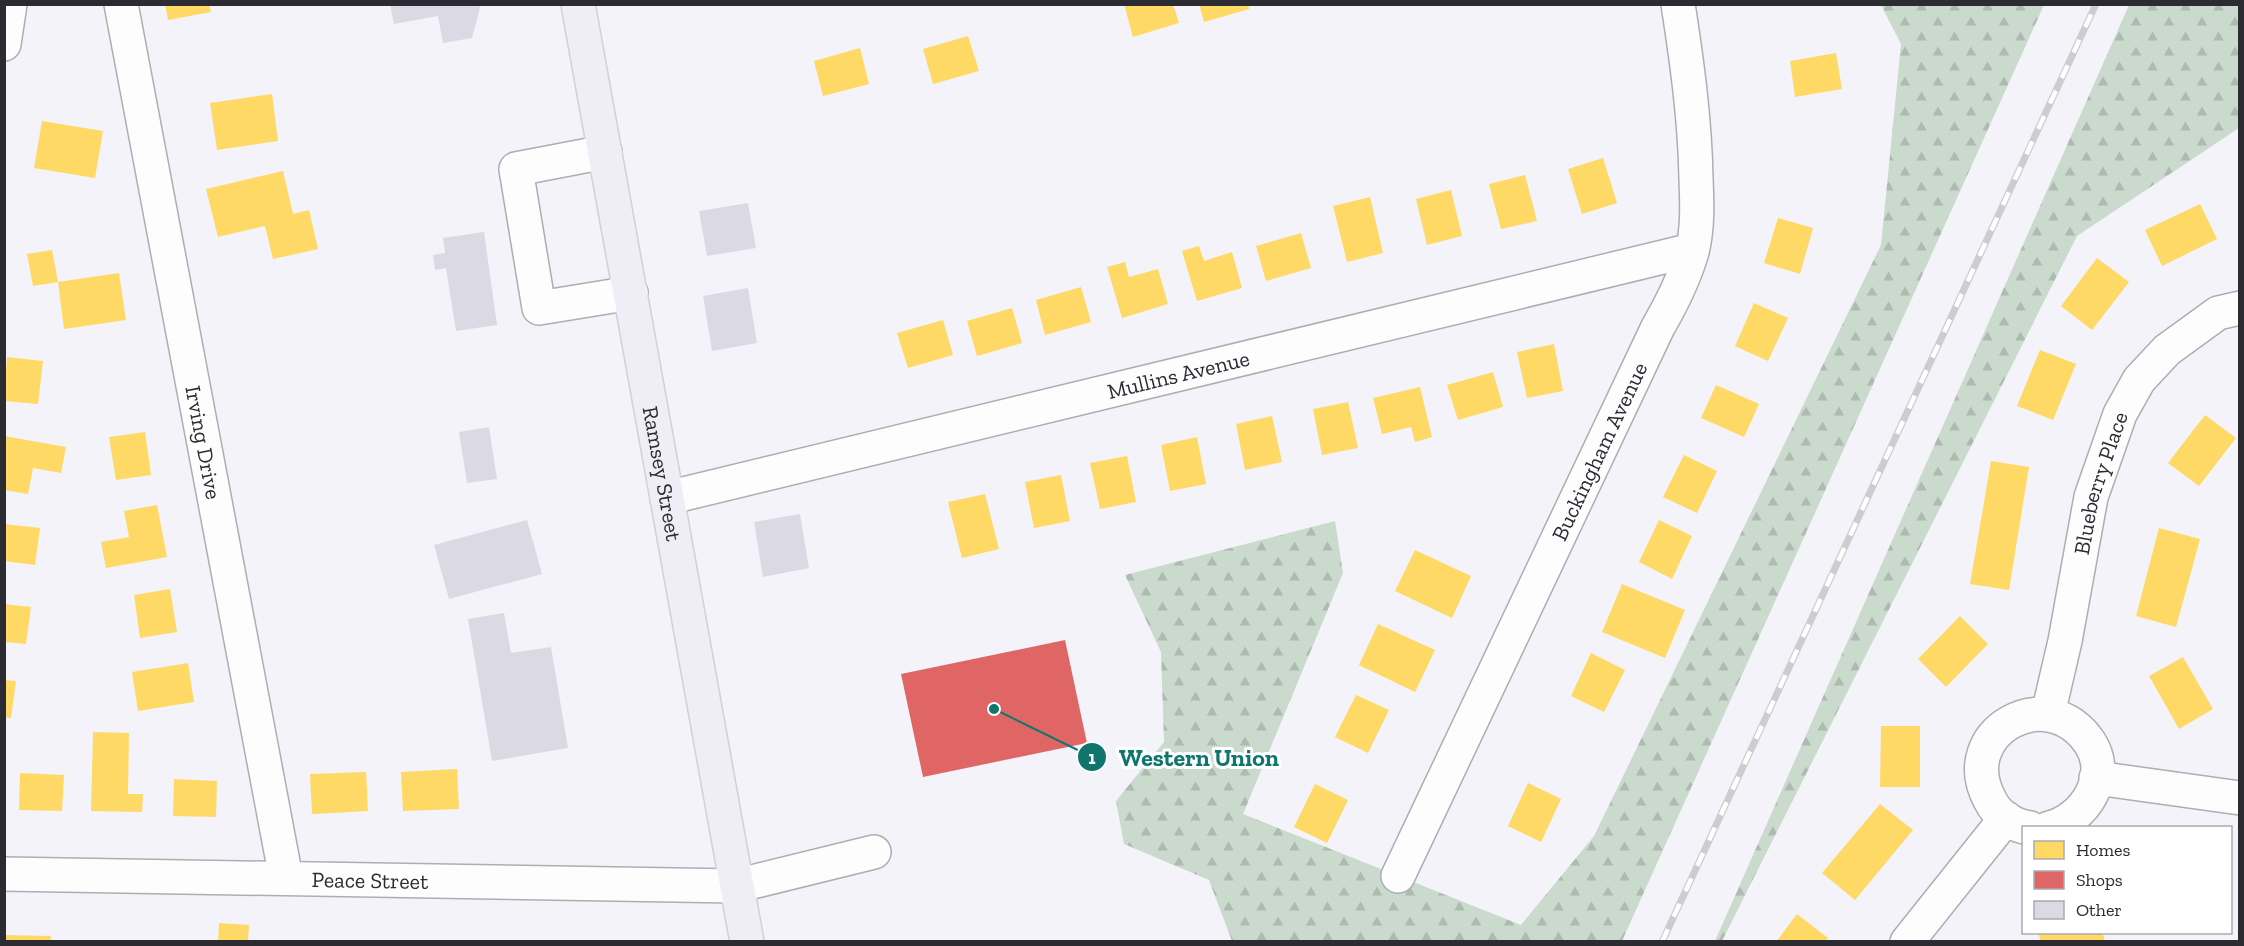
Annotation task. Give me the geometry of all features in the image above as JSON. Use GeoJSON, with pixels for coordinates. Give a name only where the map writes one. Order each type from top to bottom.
{"type":"FeatureCollection","features":[{"type":"Feature","properties":{"kind":"main road","name":"Ramsey Street"},"geometry":{"type":"LineString","coordinates":[[578,4],[747,942]]}},
{"type":"Feature","properties":{"kind":"street"},"geometry":{"type":"LineString","coordinates":[[4,44],[10,4]]}},
{"type":"Feature","properties":{"kind":"street","name":"Irving Drive"},"geometry":{"type":"LineString","coordinates":[[121,4],[286,878]]}},
{"type":"Feature","properties":{"kind":"street","name":"Buckingham Avenue"},"geometry":{"type":"LineString","coordinates":[[1398,876],[1658,327],[1677,294],[1692,250],[1697,216],[1696,159],[1690,85],[1678,4]]}},
{"type":"Feature","properties":{"kind":"street"},"geometry":{"type":"LineString","coordinates":[[605,152],[516,169],[539,308],[631,293]]}},
{"type":"Feature","properties":{"kind":"street","name":"Mullins Avenue"},"geometry":{"type":"LineString","coordinates":[[667,498],[1692,250]]}},
{"type":"Feature","properties":{"kind":"street","name":"Blueberry Place"},"geometry":{"type":"LineString","coordinates":[[2048,714],[2065,642],[2091,497],[2120,414],[2139,380],[2167,350],[2218,314],[2240,308]]}},
{"type":"Feature","properties":{"kind":"street"},"geometry":{"type":"LineString","coordinates":[[1907,942],[2018,823],[1993,807],[1985,792],[1981,775],[1983,758],[1989,742],[2000,728],[2014,719],[2031,714],[2048,714],[2066,720],[2081,732],[2092,747],[2097,765],[2096,778],[2089,801],[2076,816],[2056,826]]}},
{"type":"Feature","properties":{"kind":"street"},"geometry":{"type":"LineString","coordinates":[[2096,778],[2240,798]]}},
{"type":"Feature","properties":{"kind":"street","name":"Peace Street"},"geometry":{"type":"LineString","coordinates":[[4,874],[736,886],[874,852]]}},
{"type":"Feature","properties":{"kind":"green space"},"geometry":{"type":"Polygon","coordinates":[[[1881,5],[2044,5],[1622,941],[1232,941],[1209,880],[1124,844],[1116,801],[1164,742],[1161,652],[1125,575],[1335,521],[1343,573],[1243,814],[1521,925],[1594,836],[1881,245],[1901,44],[1881,5]]]}},
{"type":"Feature","properties":{"kind":"green space"},"geometry":{"type":"Polygon","coordinates":[[[2129,5],[2239,5],[2239,128],[2077,236],[1722,941],[1715,941],[2129,5]]]}},
{"type":"Feature","properties":{"kind":"building: Homes"},"geometry":{"type":"Polygon","coordinates":[[[165,4],[209,4],[211,12],[168,20],[165,4]]]}},
{"type":"Feature","properties":{"kind":"building: Homes"},"geometry":{"type":"Polygon","coordinates":[[[1124,4],[1173,4],[1179,23],[1133,37],[1124,4]]]}},
{"type":"Feature","properties":{"kind":"building: Homes"},"geometry":{"type":"Polygon","coordinates":[[[1199,4],[1248,4],[1249,9],[1204,22],[1199,4]]]}},
{"type":"Feature","properties":{"kind":"building: Homes"},"geometry":{"type":"Polygon","coordinates":[[[968,36],[979,71],[933,84],[923,49],[968,36]]]}},
{"type":"Feature","properties":{"kind":"building: Homes"},"geometry":{"type":"Polygon","coordinates":[[[860,48],[869,84],[823,96],[814,61],[860,48]]]}},
{"type":"Feature","properties":{"kind":"building: Homes"},"geometry":{"type":"Polygon","coordinates":[[[1836,53],[1842,89],[1795,97],[1790,61],[1836,53]]]}},
{"type":"Feature","properties":{"kind":"building: Homes"},"geometry":{"type":"Polygon","coordinates":[[[272,94],[278,141],[217,150],[210,103],[272,94]]]}},
{"type":"Feature","properties":{"kind":"building: Homes"},"geometry":{"type":"Polygon","coordinates":[[[42,121],[103,131],[95,178],[34,168],[42,121]]]}},
{"type":"Feature","properties":{"kind":"building: Homes"},"geometry":{"type":"Polygon","coordinates":[[[1603,158],[1617,203],[1582,214],[1568,169],[1603,158]]]}},
{"type":"Feature","properties":{"kind":"building: Homes"},"geometry":{"type":"Polygon","coordinates":[[[283,171],[293,214],[309,210],[318,249],[273,259],[265,226],[218,237],[206,189],[283,171]]]}},
{"type":"Feature","properties":{"kind":"building: Homes"},"geometry":{"type":"Polygon","coordinates":[[[1525,175],[1537,221],[1501,229],[1489,184],[1525,175]]]}},
{"type":"Feature","properties":{"kind":"building: Homes"},"geometry":{"type":"Polygon","coordinates":[[[1451,190],[1462,236],[1427,245],[1416,199],[1451,190]]]}},
{"type":"Feature","properties":{"kind":"building: Homes"},"geometry":{"type":"Polygon","coordinates":[[[1370,197],[1383,253],[1347,262],[1333,206],[1370,197]]]}},
{"type":"Feature","properties":{"kind":"building: Homes"},"geometry":{"type":"Polygon","coordinates":[[[2200,204],[2217,239],[2162,266],[2145,230],[2200,204]]]}},
{"type":"Feature","properties":{"kind":"building: Homes"},"geometry":{"type":"Polygon","coordinates":[[[1778,218],[1813,228],[1800,274],[1764,263],[1778,218]]]}},
{"type":"Feature","properties":{"kind":"building: Homes"},"geometry":{"type":"Polygon","coordinates":[[[1301,233],[1311,268],[1266,281],[1256,246],[1301,233]]]}},
{"type":"Feature","properties":{"kind":"building: Homes"},"geometry":{"type":"Polygon","coordinates":[[[1199,246],[1204,261],[1232,252],[1242,288],[1197,301],[1182,251],[1199,246]]]}},
{"type":"Feature","properties":{"kind":"building: Homes"},"geometry":{"type":"Polygon","coordinates":[[[52,250],[58,282],[33,286],[27,254],[52,250]]]}},
{"type":"Feature","properties":{"kind":"building: Homes"},"geometry":{"type":"Polygon","coordinates":[[[2097,258],[2129,282],[2092,330],[2061,306],[2097,258]]]}},
{"type":"Feature","properties":{"kind":"building: Homes"},"geometry":{"type":"Polygon","coordinates":[[[1125,262],[1129,277],[1158,269],[1168,304],[1122,318],[1107,267],[1125,262]]]}},
{"type":"Feature","properties":{"kind":"building: Homes"},"geometry":{"type":"Polygon","coordinates":[[[119,273],[126,320],[64,329],[58,282],[119,273]]]}},
{"type":"Feature","properties":{"kind":"building: Homes"},"geometry":{"type":"Polygon","coordinates":[[[1081,287],[1091,322],[1045,335],[1036,300],[1081,287]]]}},
{"type":"Feature","properties":{"kind":"building: Homes"},"geometry":{"type":"Polygon","coordinates":[[[1754,303],[1788,318],[1768,361],[1735,346],[1754,303]]]}},
{"type":"Feature","properties":{"kind":"building: Homes"},"geometry":{"type":"Polygon","coordinates":[[[1012,308],[1022,343],[977,356],[967,321],[1012,308]]]}},
{"type":"Feature","properties":{"kind":"building: Homes"},"geometry":{"type":"Polygon","coordinates":[[[943,320],[953,355],[908,368],[897,333],[943,320]]]}},
{"type":"Feature","properties":{"kind":"building: Homes"},"geometry":{"type":"Polygon","coordinates":[[[1554,344],[1563,391],[1527,398],[1517,352],[1554,344]]]}},
{"type":"Feature","properties":{"kind":"building: Homes"},"geometry":{"type":"Polygon","coordinates":[[[2040,350],[2076,364],[2053,420],[2017,406],[2040,350]]]}},
{"type":"Feature","properties":{"kind":"building: Homes"},"geometry":{"type":"Polygon","coordinates":[[[7,357],[43,361],[38,404],[4,401],[7,357]]]}},
{"type":"Feature","properties":{"kind":"building: Homes"},"geometry":{"type":"Polygon","coordinates":[[[1493,372],[1503,407],[1458,420],[1447,385],[1493,372]]]}},
{"type":"Feature","properties":{"kind":"building: Homes"},"geometry":{"type":"Polygon","coordinates":[[[1716,385],[1759,404],[1744,437],[1701,418],[1716,385]]]}},
{"type":"Feature","properties":{"kind":"building: Homes"},"geometry":{"type":"Polygon","coordinates":[[[1420,387],[1432,437],[1415,442],[1411,427],[1382,434],[1373,398],[1420,387]]]}},
{"type":"Feature","properties":{"kind":"building: Homes"},"geometry":{"type":"Polygon","coordinates":[[[1348,402],[1358,448],[1322,455],[1313,409],[1348,402]]]}},
{"type":"Feature","properties":{"kind":"building: Homes"},"geometry":{"type":"Polygon","coordinates":[[[2205,415],[2236,438],[2199,486],[2168,463],[2205,415]]]}},
{"type":"Feature","properties":{"kind":"building: Homes"},"geometry":{"type":"Polygon","coordinates":[[[1272,416],[1282,462],[1245,470],[1236,424],[1272,416]]]}},
{"type":"Feature","properties":{"kind":"building: Homes"},"geometry":{"type":"Polygon","coordinates":[[[145,432],[151,475],[116,480],[109,437],[145,432]]]}},
{"type":"Feature","properties":{"kind":"building: Homes"},"geometry":{"type":"Polygon","coordinates":[[[4,436],[66,447],[61,473],[33,468],[28,494],[4,490],[4,436]]]}},
{"type":"Feature","properties":{"kind":"building: Homes"},"geometry":{"type":"Polygon","coordinates":[[[1197,437],[1206,484],[1170,491],[1161,445],[1197,437]]]}},
{"type":"Feature","properties":{"kind":"building: Homes"},"geometry":{"type":"Polygon","coordinates":[[[1684,455],[1717,471],[1697,513],[1663,497],[1684,455]]]}},
{"type":"Feature","properties":{"kind":"building: Homes"},"geometry":{"type":"Polygon","coordinates":[[[1127,456],[1136,502],[1100,509],[1090,463],[1127,456]]]}},
{"type":"Feature","properties":{"kind":"building: Homes"},"geometry":{"type":"Polygon","coordinates":[[[1991,461],[2029,467],[2009,590],[1970,584],[1991,461]]]}},
{"type":"Feature","properties":{"kind":"building: Homes"},"geometry":{"type":"Polygon","coordinates":[[[1061,475],[1070,521],[1034,528],[1025,482],[1061,475]]]}},
{"type":"Feature","properties":{"kind":"building: Homes"},"geometry":{"type":"Polygon","coordinates":[[[985,494],[999,549],[962,558],[948,502],[985,494]]]}},
{"type":"Feature","properties":{"kind":"building: Homes"},"geometry":{"type":"Polygon","coordinates":[[[157,505],[167,557],[106,568],[101,542],[129,537],[124,511],[157,505]]]}},
{"type":"Feature","properties":{"kind":"building: Homes"},"geometry":{"type":"Polygon","coordinates":[[[1659,520],[1692,536],[1672,579],[1639,562],[1659,520]]]}},
{"type":"Feature","properties":{"kind":"building: Homes"},"geometry":{"type":"Polygon","coordinates":[[[4,524],[40,528],[35,565],[4,561],[4,524]]]}},
{"type":"Feature","properties":{"kind":"building: Homes"},"geometry":{"type":"Polygon","coordinates":[[[2159,528],[2200,539],[2176,627],[2136,616],[2159,528]]]}},
{"type":"Feature","properties":{"kind":"building: Homes"},"geometry":{"type":"Polygon","coordinates":[[[1415,550],[1471,576],[1452,618],[1395,591],[1415,550]]]}},
{"type":"Feature","properties":{"kind":"building: Homes"},"geometry":{"type":"Polygon","coordinates":[[[1622,584],[1685,610],[1665,658],[1602,632],[1622,584]]]}},
{"type":"Feature","properties":{"kind":"building: Homes"},"geometry":{"type":"Polygon","coordinates":[[[170,589],[177,632],[140,638],[134,595],[170,589]]]}},
{"type":"Feature","properties":{"kind":"building: Homes"},"geometry":{"type":"Polygon","coordinates":[[[4,604],[31,607],[26,644],[4,642],[4,604]]]}},
{"type":"Feature","properties":{"kind":"building: Homes"},"geometry":{"type":"Polygon","coordinates":[[[1960,616],[1988,644],[1946,687],[1918,659],[1960,616]]]}},
{"type":"Feature","properties":{"kind":"building: Homes"},"geometry":{"type":"Polygon","coordinates":[[[1378,624],[1435,650],[1415,692],[1359,665],[1378,624]]]}},
{"type":"Feature","properties":{"kind":"building: Homes"},"geometry":{"type":"Polygon","coordinates":[[[1591,653],[1625,670],[1604,712],[1571,696],[1591,653]]]}},
{"type":"Feature","properties":{"kind":"building: Homes"},"geometry":{"type":"Polygon","coordinates":[[[2183,657],[2213,709],[2179,729],[2149,676],[2183,657]]]}},
{"type":"Feature","properties":{"kind":"building: Homes"},"geometry":{"type":"Polygon","coordinates":[[[188,663],[194,702],[138,711],[132,672],[188,663]]]}},
{"type":"Feature","properties":{"kind":"building: Homes"},"geometry":{"type":"Polygon","coordinates":[[[4,680],[16,681],[11,718],[4,717],[4,680]]]}},
{"type":"Feature","properties":{"kind":"building: Homes"},"geometry":{"type":"Polygon","coordinates":[[[1356,695],[1389,710],[1368,753],[1335,737],[1356,695]]]}},
{"type":"Feature","properties":{"kind":"building: Homes"},"geometry":{"type":"Polygon","coordinates":[[[1881,726],[1920,726],[1920,787],[1880,787],[1881,726]]]}},
{"type":"Feature","properties":{"kind":"building: Homes"},"geometry":{"type":"Polygon","coordinates":[[[93,732],[129,733],[128,794],[143,794],[142,812],[91,811],[93,732]]]}},
{"type":"Feature","properties":{"kind":"building: Homes"},"geometry":{"type":"Polygon","coordinates":[[[457,769],[459,809],[403,811],[401,772],[457,769]]]}},
{"type":"Feature","properties":{"kind":"building: Homes"},"geometry":{"type":"Polygon","coordinates":[[[366,772],[368,811],[312,814],[310,774],[366,772]]]}},
{"type":"Feature","properties":{"kind":"building: Homes"},"geometry":{"type":"Polygon","coordinates":[[[20,773],[64,775],[62,811],[19,810],[20,773]]]}},
{"type":"Feature","properties":{"kind":"building: Homes"},"geometry":{"type":"Polygon","coordinates":[[[174,779],[217,781],[216,817],[173,816],[174,779]]]}},
{"type":"Feature","properties":{"kind":"building: Homes"},"geometry":{"type":"Polygon","coordinates":[[[1528,783],[1561,799],[1541,842],[1508,826],[1528,783]]]}},
{"type":"Feature","properties":{"kind":"building: Homes"},"geometry":{"type":"Polygon","coordinates":[[[1315,784],[1348,800],[1327,843],[1294,827],[1315,784]]]}},
{"type":"Feature","properties":{"kind":"building: Homes"},"geometry":{"type":"Polygon","coordinates":[[[1880,804],[1913,830],[1855,900],[1822,873],[1880,804]]]}},
{"type":"Feature","properties":{"kind":"building: Homes"},"geometry":{"type":"Polygon","coordinates":[[[1797,914],[1828,938],[1825,942],[1776,942],[1797,914]]]}},
{"type":"Feature","properties":{"kind":"building: Homes"},"geometry":{"type":"Polygon","coordinates":[[[219,923],[249,925],[248,942],[218,942],[219,923]]]}},
{"type":"Feature","properties":{"kind":"building: Homes"},"geometry":{"type":"Polygon","coordinates":[[[2039,934],[2103,934],[2105,941],[2041,942],[2039,934]]]}},
{"type":"Feature","properties":{"kind":"building: Homes"},"geometry":{"type":"Polygon","coordinates":[[[4,935],[51,936],[50,942],[4,942],[4,935]]]}},
{"type":"Feature","properties":{"kind":"building: Shops"},"geometry":{"type":"Polygon","coordinates":[[[1065,640],[1087,743],[923,777],[901,674],[1065,640]]]}},
{"type":"Feature","properties":{"kind":"building: Other"},"geometry":{"type":"Polygon","coordinates":[[[390,4],[479,4],[480,8],[472,38],[443,43],[438,16],[394,24],[390,4]]]}},
{"type":"Feature","properties":{"kind":"building: Other"},"geometry":{"type":"Polygon","coordinates":[[[748,203],[756,248],[707,256],[699,211],[748,203]]]}},
{"type":"Feature","properties":{"kind":"building: Other"},"geometry":{"type":"Polygon","coordinates":[[[484,232],[497,325],[456,331],[446,268],[435,270],[433,255],[445,253],[443,238],[484,232]]]}},
{"type":"Feature","properties":{"kind":"building: Other"},"geometry":{"type":"Polygon","coordinates":[[[748,288],[757,343],[712,351],[703,296],[748,288]]]}},
{"type":"Feature","properties":{"kind":"building: Other"},"geometry":{"type":"Polygon","coordinates":[[[489,427],[497,479],[467,483],[459,432],[489,427]]]}},
{"type":"Feature","properties":{"kind":"building: Other"},"geometry":{"type":"Polygon","coordinates":[[[800,514],[809,568],[763,577],[754,522],[800,514]]]}},
{"type":"Feature","properties":{"kind":"building: Other"},"geometry":{"type":"Polygon","coordinates":[[[527,520],[542,574],[449,599],[434,545],[527,520]]]}},
{"type":"Feature","properties":{"kind":"building: Other"},"geometry":{"type":"Polygon","coordinates":[[[504,613],[511,653],[551,647],[568,748],[492,761],[468,619],[504,613]]]}},
{"type":"Feature","properties":{"kind":"railway"},"geometry":{"type":"LineString","coordinates":[[1662,942],[2096,4]]}},
{"type":"Feature","properties":{"kind":"place","name":"Western Union"},"geometry":{"type":"Point","coordinates":[994,709]}}]}
